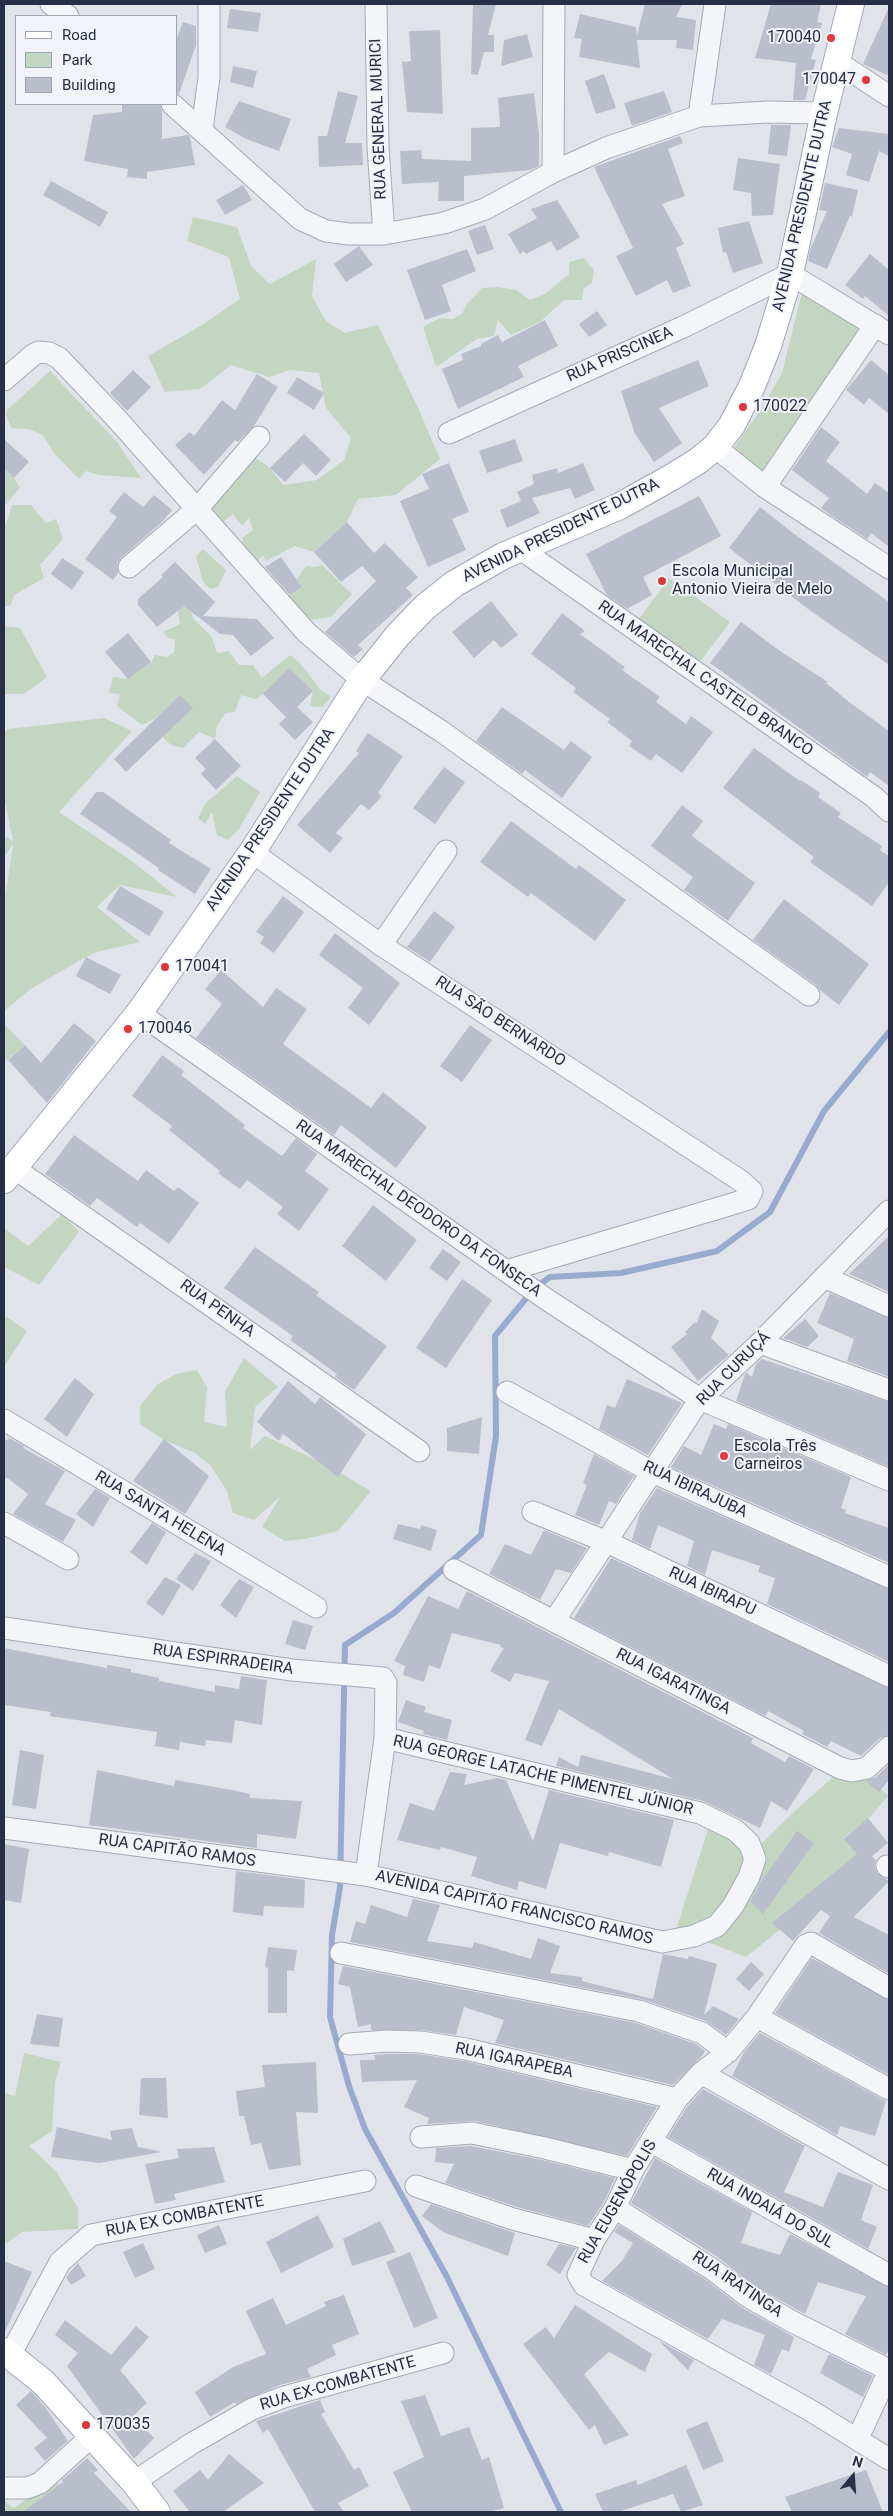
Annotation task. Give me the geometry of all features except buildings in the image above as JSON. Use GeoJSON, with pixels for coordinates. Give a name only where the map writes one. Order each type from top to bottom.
{"type":"FeatureCollection","features":[{"type":"Feature","properties":{"kind":"main road","name":"AVENIDA PRESIDENTE DUTRA"},"geometry":{"type":"LineString","coordinates":[[9,1174],[139,1013],[252,852],[362,680],[398,635],[425,607],[454,584],[519,548],[620,506],[692,465],[715,447],[732,425],[752,386],[768,346],[790,274],[824,113],[851,4]]}},
{"type":"Feature","properties":{"kind":"main road"},"geometry":{"type":"LineString","coordinates":[[7,2353],[44,2382],[93,2435],[158,2512]]}},
{"type":"Feature","properties":{"kind":"street"},"geometry":{"type":"LineString","coordinates":[[51,4],[67,15]]}},
{"type":"Feature","properties":{"kind":"street"},"geometry":{"type":"LineString","coordinates":[[202,130],[209,77],[209,4]]}},
{"type":"Feature","properties":{"kind":"street","name":"RUA GENERAL MURICI"},"geometry":{"type":"LineString","coordinates":[[376,4],[378,146],[384,234]]}},
{"type":"Feature","properties":{"kind":"street"},"geometry":{"type":"LineString","coordinates":[[553,172],[554,4]]}},
{"type":"Feature","properties":{"kind":"street"},"geometry":{"type":"LineString","coordinates":[[699,116],[715,4]]}},
{"type":"Feature","properties":{"kind":"street"},"geometry":{"type":"LineString","coordinates":[[836,62],[889,96]]}},
{"type":"Feature","properties":{"kind":"street"},"geometry":{"type":"LineString","coordinates":[[173,105],[300,220],[326,231],[348,234],[384,234],[444,223],[485,209],[553,172],[606,148],[699,116],[768,112],[824,113]]}},
{"type":"Feature","properties":{"kind":"street"},"geometry":{"type":"LineString","coordinates":[[765,487],[882,330],[790,274]]}},
{"type":"Feature","properties":{"kind":"street","name":"RUA PRISCINEA"},"geometry":{"type":"LineString","coordinates":[[449,433],[683,327],[790,274]]}},
{"type":"Feature","properties":{"kind":"street"},"geometry":{"type":"LineString","coordinates":[[4,380],[39,352],[49,353],[59,358],[79,377],[198,508],[307,633],[362,680],[441,731],[809,995]]}},
{"type":"Feature","properties":{"kind":"street"},"geometry":{"type":"LineString","coordinates":[[129,567],[198,508],[259,437]]}},
{"type":"Feature","properties":{"kind":"street"},"geometry":{"type":"LineString","coordinates":[[715,447],[765,487],[889,568]]}},
{"type":"Feature","properties":{"kind":"street","name":"RUA MARECHAL CASTELO BRANCO"},"geometry":{"type":"LineString","coordinates":[[519,548],[866,792],[889,811]]}},
{"type":"Feature","properties":{"kind":"street"},"geometry":{"type":"LineString","coordinates":[[381,945],[446,851]]}},
{"type":"Feature","properties":{"kind":"street","name":"RUA SÃO BERNARDO"},"geometry":{"type":"LineString","coordinates":[[252,852],[381,945],[751,1188],[751,1196],[748,1199],[506,1271]]}},
{"type":"Feature","properties":{"kind":"street","name":"RUA MARECHAL DEODORO DA FONSECA"},"geometry":{"type":"LineString","coordinates":[[139,1013],[546,1299],[700,1399],[889,1480]]}},
{"type":"Feature","properties":{"kind":"street","name":"RUA PENHA"},"geometry":{"type":"LineString","coordinates":[[9,1174],[419,1451]]}},
{"type":"Feature","properties":{"kind":"street","name":"RUA CURUÇÁ"},"geometry":{"type":"LineString","coordinates":[[554,1621],[700,1399],[760,1344],[889,1212]]}},
{"type":"Feature","properties":{"kind":"street"},"geometry":{"type":"LineString","coordinates":[[824,1277],[889,1306]]}},
{"type":"Feature","properties":{"kind":"street"},"geometry":{"type":"LineString","coordinates":[[760,1344],[889,1390]]}},
{"type":"Feature","properties":{"kind":"street","name":"RUA IBIRAJUBA"},"geometry":{"type":"LineString","coordinates":[[507,1392],[652,1472],[889,1577]]}},
{"type":"Feature","properties":{"kind":"street","name":"RUA SANTA HELENA"},"geometry":{"type":"LineString","coordinates":[[4,1420],[316,1607]]}},
{"type":"Feature","properties":{"kind":"street","name":"RUA IBIRAPU"},"geometry":{"type":"LineString","coordinates":[[533,1512],[607,1542],[889,1676]]}},
{"type":"Feature","properties":{"kind":"street"},"geometry":{"type":"LineString","coordinates":[[4,1523],[68,1559]]}},
{"type":"Feature","properties":{"kind":"street","name":"RUA IGARATINGA"},"geometry":{"type":"LineString","coordinates":[[454,1570],[840,1768],[852,1770],[867,1768],[889,1746]]}},
{"type":"Feature","properties":{"kind":"street","name":"RUA ESPIRRADEIRA"},"geometry":{"type":"LineString","coordinates":[[4,1628],[292,1670],[380,1677],[385,1680],[385,1738]]}},
{"type":"Feature","properties":{"kind":"street"},"geometry":{"type":"LineString","coordinates":[[359,1874],[385,1738]]}},
{"type":"Feature","properties":{"kind":"street","name":"RUA GEORGE LATACHE PIMENTEL JÚNIOR"},"geometry":{"type":"LineString","coordinates":[[385,1738],[700,1813],[735,1830],[749,1843],[755,1858],[749,1877],[733,1906],[718,1926],[694,1936],[662,1942]]}},
{"type":"Feature","properties":{"kind":"street","name":"RUA CAPITÃO RAMOS"},"geometry":{"type":"LineString","coordinates":[[4,1828],[359,1874]]}},
{"type":"Feature","properties":{"kind":"street","name":"AVENIDA CAPITÃO FRANCISCO RAMOS"},"geometry":{"type":"LineString","coordinates":[[359,1874],[662,1942]]}},
{"type":"Feature","properties":{"kind":"street","name":"RUA EUGENÓPOLIS"},"geometry":{"type":"LineString","coordinates":[[889,1988],[811,1943],[806,1945],[757,2017],[728,2052],[701,2073],[677,2099],[633,2170],[615,2208],[594,2240],[578,2275],[584,2285],[858,2438],[889,2459]]}},
{"type":"Feature","properties":{"kind":"street"},"geometry":{"type":"LineString","coordinates":[[341,1953],[639,2011],[702,2033],[728,2052]]}},
{"type":"Feature","properties":{"kind":"street"},"geometry":{"type":"LineString","coordinates":[[757,2017],[889,2088]]}},
{"type":"Feature","properties":{"kind":"street","name":"RUA IGARAPEBA"},"geometry":{"type":"LineString","coordinates":[[349,2044],[387,2041],[420,2042],[466,2049],[677,2099]]}},
{"type":"Feature","properties":{"kind":"street"},"geometry":{"type":"LineString","coordinates":[[701,2073],[889,2179]]}},
{"type":"Feature","properties":{"kind":"street"},"geometry":{"type":"LineString","coordinates":[[420,2137],[472,2133],[545,2148],[633,2170]]}},
{"type":"Feature","properties":{"kind":"street","name":"RUA INDAIÁ DO SUL"},"geometry":{"type":"LineString","coordinates":[[652,2142],[889,2275]]}},
{"type":"Feature","properties":{"kind":"street","name":"RUA EX COMBATENTE"},"geometry":{"type":"LineString","coordinates":[[7,2353],[60,2262],[91,2235],[365,2181]]}},
{"type":"Feature","properties":{"kind":"street"},"geometry":{"type":"LineString","coordinates":[[416,2186],[513,2219],[594,2240]]}},
{"type":"Feature","properties":{"kind":"street","name":"RUA IRATINGA"},"geometry":{"type":"LineString","coordinates":[[615,2208],[692,2255],[747,2296],[791,2321],[889,2370]]}},
{"type":"Feature","properties":{"kind":"street","name":"RUA EX-COMBATENTE"},"geometry":{"type":"LineString","coordinates":[[134,2482],[191,2444],[252,2409],[284,2397],[443,2354]]}},
{"type":"Feature","properties":{"kind":"street"},"geometry":{"type":"LineString","coordinates":[[858,2438],[889,2370]]}},
{"type":"Feature","properties":{"kind":"street"},"geometry":{"type":"LineString","coordinates":[[4,2488],[27,2488],[40,2483],[93,2435]]}},
{"type":"Feature","properties":{"kind":"green space"},"geometry":{"type":"Polygon","coordinates":[[[193,217],[237,227],[251,266],[270,284],[316,259],[312,296],[326,321],[345,333],[378,325],[419,410],[440,459],[396,495],[358,499],[347,522],[314,552],[295,546],[266,561],[263,555],[257,561],[231,546],[244,545],[242,538],[253,530],[249,518],[242,526],[233,514],[224,521],[233,538],[206,520],[227,464],[250,454],[270,468],[283,485],[317,480],[344,460],[351,438],[326,408],[319,373],[290,370],[269,377],[231,365],[200,389],[165,392],[148,356],[202,325],[240,299],[229,257],[187,241],[193,217]]]}},
{"type":"Feature","properties":{"kind":"green space"},"geometry":{"type":"Polygon","coordinates":[[[584,258],[594,270],[592,283],[583,289],[582,300],[564,300],[540,322],[511,335],[498,320],[494,336],[477,339],[436,367],[423,327],[440,318],[453,319],[462,314],[466,305],[482,288],[498,287],[516,290],[530,300],[545,294],[569,274],[569,262],[584,258]]]}},
{"type":"Feature","properties":{"kind":"green space"},"geometry":{"type":"Polygon","coordinates":[[[802,292],[863,332],[761,472],[733,449],[762,408],[782,373],[802,292]]]}},
{"type":"Feature","properties":{"kind":"green space"},"geometry":{"type":"Polygon","coordinates":[[[50,371],[118,443],[141,478],[99,475],[86,471],[79,479],[53,452],[43,435],[28,429],[11,428],[6,415],[7,410],[50,371]]]}},
{"type":"Feature","properties":{"kind":"green space"},"geometry":{"type":"Polygon","coordinates":[[[4,468],[14,478],[20,488],[4,507],[4,468]]]}},
{"type":"Feature","properties":{"kind":"green space"},"geometry":{"type":"Polygon","coordinates":[[[12,505],[31,505],[46,523],[56,519],[63,539],[40,565],[44,578],[14,595],[11,605],[4,607],[4,530],[12,505]]]}},
{"type":"Feature","properties":{"kind":"green space"},"geometry":{"type":"Polygon","coordinates":[[[203,549],[226,570],[218,587],[210,589],[203,582],[196,556],[203,549]]]}},
{"type":"Feature","properties":{"kind":"green space"},"geometry":{"type":"Polygon","coordinates":[[[322,565],[352,594],[331,617],[302,621],[283,600],[302,587],[297,579],[306,566],[315,567],[322,565]]]}},
{"type":"Feature","properties":{"kind":"green space"},"geometry":{"type":"Polygon","coordinates":[[[669,578],[730,622],[699,663],[639,619],[669,578]]]}},
{"type":"Feature","properties":{"kind":"green space"},"geometry":{"type":"Polygon","coordinates":[[[160,584],[190,608],[193,618],[212,637],[217,653],[229,651],[239,665],[253,665],[262,678],[290,655],[299,662],[320,689],[331,697],[323,707],[310,706],[313,691],[263,694],[256,699],[241,695],[235,712],[226,713],[217,725],[215,739],[199,732],[183,748],[171,745],[162,737],[180,695],[156,718],[142,725],[117,706],[120,694],[109,693],[113,677],[128,679],[151,662],[155,655],[167,657],[174,652],[175,639],[168,638],[163,632],[180,624],[177,605],[160,584]]]}},
{"type":"Feature","properties":{"kind":"green space"},"geometry":{"type":"Polygon","coordinates":[[[4,626],[20,628],[47,677],[24,694],[4,694],[4,626]]]}},
{"type":"Feature","properties":{"kind":"green space"},"geometry":{"type":"Polygon","coordinates":[[[104,718],[132,731],[59,812],[132,861],[177,897],[120,885],[97,907],[140,942],[97,952],[86,957],[32,988],[4,1011],[4,906],[13,844],[4,857],[4,836],[13,841],[4,797],[4,733],[8,729],[104,718]]]}},
{"type":"Feature","properties":{"kind":"green space"},"geometry":{"type":"Polygon","coordinates":[[[237,776],[260,792],[239,829],[228,840],[217,835],[212,812],[205,824],[198,818],[205,804],[237,776]]]}},
{"type":"Feature","properties":{"kind":"green space"},"geometry":{"type":"Polygon","coordinates":[[[4,1024],[25,1045],[4,1062],[4,1024]]]}},
{"type":"Feature","properties":{"kind":"green space"},"geometry":{"type":"Polygon","coordinates":[[[62,1214],[79,1232],[39,1285],[4,1267],[4,1228],[28,1246],[62,1214]]]}},
{"type":"Feature","properties":{"kind":"green space"},"geometry":{"type":"Polygon","coordinates":[[[4,1315],[27,1331],[4,1367],[4,1315]]]}},
{"type":"Feature","properties":{"kind":"green space"},"geometry":{"type":"Polygon","coordinates":[[[244,1358],[278,1387],[255,1407],[250,1450],[265,1436],[321,1462],[371,1491],[338,1531],[305,1539],[285,1541],[262,1527],[280,1497],[254,1520],[233,1513],[227,1491],[211,1466],[195,1453],[164,1440],[140,1424],[140,1406],[158,1384],[176,1374],[197,1370],[207,1387],[204,1422],[227,1427],[225,1392],[244,1358]]]}},
{"type":"Feature","properties":{"kind":"green space"},"geometry":{"type":"Polygon","coordinates":[[[849,1763],[863,1769],[888,1796],[868,1819],[844,1838],[866,1860],[746,1957],[676,1930],[711,1820],[743,1843],[761,1844],[849,1763]]]}},
{"type":"Feature","properties":{"kind":"green space"},"geometry":{"type":"Polygon","coordinates":[[[24,2053],[61,2062],[55,2082],[52,2131],[29,2146],[56,2171],[78,2208],[78,2229],[22,2232],[4,2245],[4,2093],[15,2096],[24,2053]]]}},
{"type":"Feature","properties":{"kind":"green space"},"geometry":{"type":"Polygon","coordinates":[[[54,2479],[90,2512],[4,2512],[4,2501],[14,2508],[54,2479]]]}},
{"type":"Feature","properties":{"kind":"waterway"},"geometry":{"type":"LineString","coordinates":[[539,1285],[550,1277],[621,1273],[717,1251],[770,1212],[824,1111],[889,1032]]}},
{"type":"Feature","properties":{"kind":"waterway"},"geometry":{"type":"LineString","coordinates":[[528,1296],[495,1336],[496,1436],[481,1535],[394,1613],[345,1645],[340,1887],[332,1935],[330,2017],[349,2086],[365,2129],[447,2277],[561,2512]]}},
{"type":"Feature","properties":{"kind":"place","name":"170040"},"geometry":{"type":"Point","coordinates":[831,38]}},
{"type":"Feature","properties":{"kind":"place","name":"170047"},"geometry":{"type":"Point","coordinates":[866,80]}},
{"type":"Feature","properties":{"kind":"place","name":"170022"},"geometry":{"type":"Point","coordinates":[743,407]}},
{"type":"Feature","properties":{"kind":"place","name":"Escola Municipal Antonio Vieira de Melo"},"geometry":{"type":"Point","coordinates":[662,581]}},
{"type":"Feature","properties":{"kind":"place","name":"170041"},"geometry":{"type":"Point","coordinates":[165,967]}},
{"type":"Feature","properties":{"kind":"place","name":"170046"},"geometry":{"type":"Point","coordinates":[128,1029]}},
{"type":"Feature","properties":{"kind":"place","name":"Escola Três Carneiros"},"geometry":{"type":"Point","coordinates":[724,1456]}},
{"type":"Feature","properties":{"kind":"place","name":"170035"},"geometry":{"type":"Point","coordinates":[86,2425]}}]}
